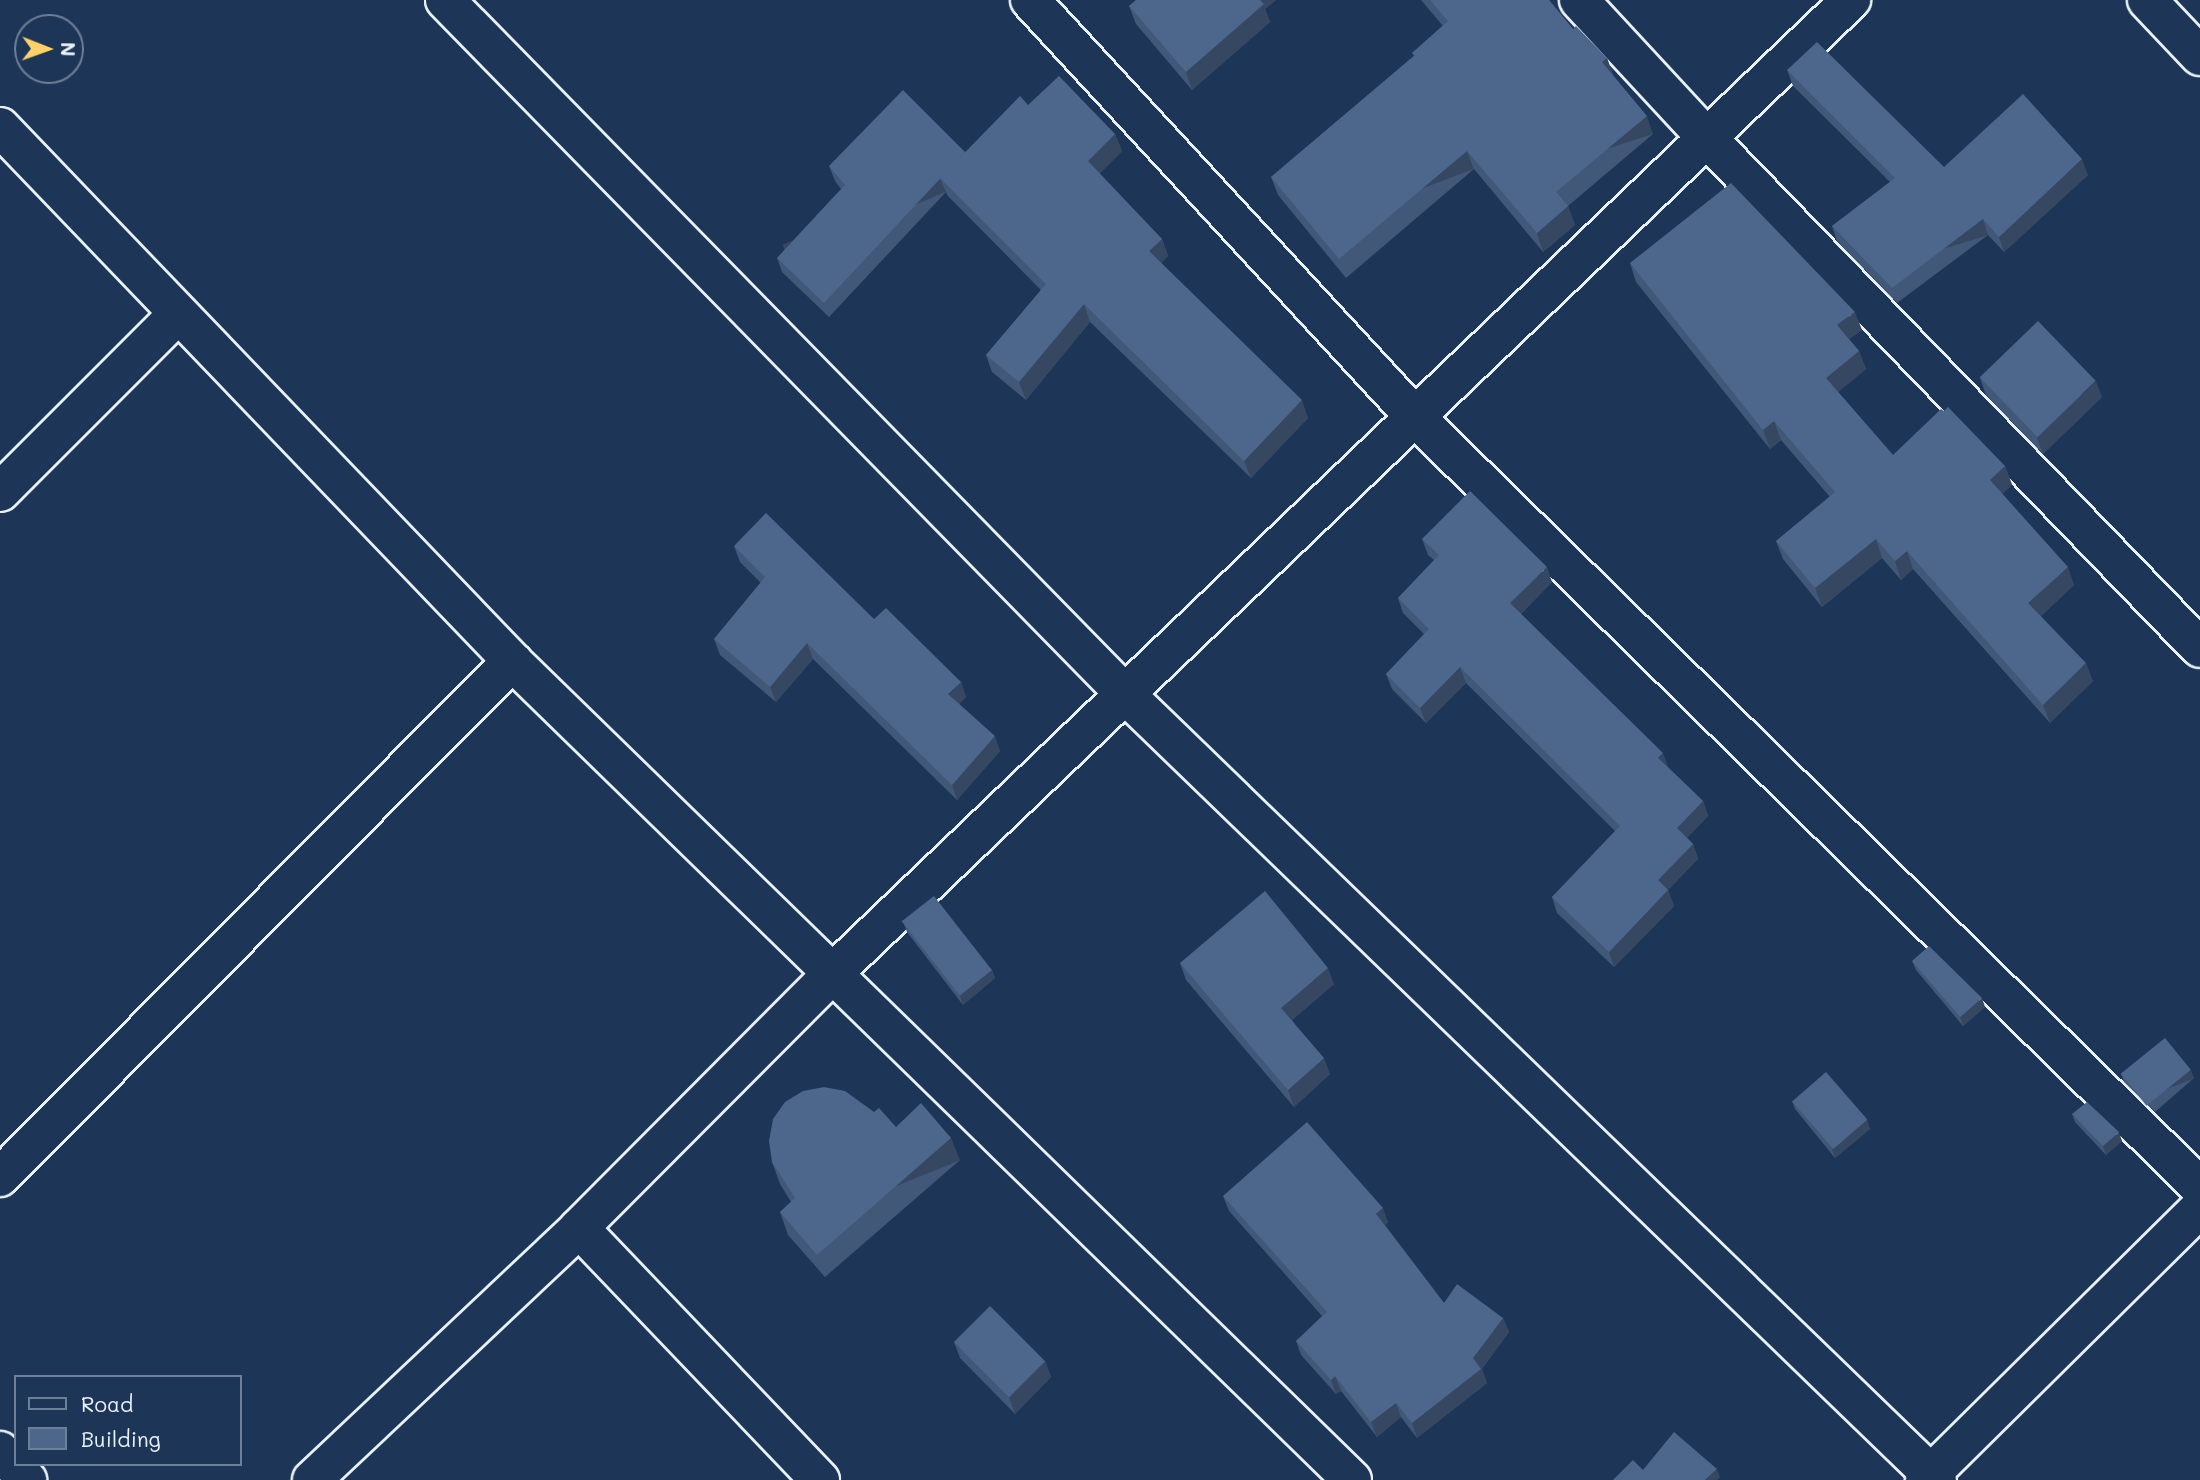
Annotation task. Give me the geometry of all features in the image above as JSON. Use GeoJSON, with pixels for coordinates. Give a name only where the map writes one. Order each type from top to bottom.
{"type":"FeatureCollection","features":[{"type":"Feature","properties":{"kind":"street"},"geometry":{"type":"LineString","coordinates":[[445,0],[1125,694],[1932,1478],[2200,1208]]}},
{"type":"Feature","properties":{"kind":"street"},"geometry":{"type":"LineString","coordinates":[[1030,0],[1415,417],[2200,1187]]}},
{"type":"Feature","properties":{"kind":"street"},"geometry":{"type":"LineString","coordinates":[[1579,0],[1707,138],[2200,648]]}},
{"type":"Feature","properties":{"kind":"street"},"geometry":{"type":"LineString","coordinates":[[312,1480],[579,1228],[832,974],[1851,0]]}},
{"type":"Feature","properties":{"kind":"street"},"geometry":{"type":"LineString","coordinates":[[2147,0],[2200,56]]}},
{"type":"Feature","properties":{"kind":"street"},"geometry":{"type":"LineString","coordinates":[[0,127],[512,661],[1352,1480]]}},
{"type":"Feature","properties":{"kind":"street"},"geometry":{"type":"LineString","coordinates":[[0,492],[178,314]]}},
{"type":"Feature","properties":{"kind":"street"},"geometry":{"type":"LineString","coordinates":[[0,1177],[512,661]]}},
{"type":"Feature","properties":{"kind":"street"},"geometry":{"type":"LineString","coordinates":[[579,1228],[820,1480]]}},
{"type":"Feature","properties":{"kind":"street"},"geometry":{"type":"LineString","coordinates":[[0,1451],[27,1480]]}},
{"type":"Feature","properties":{"kind":"building"},"geometry":{"type":"Polygon","coordinates":[[[1136,0],[1260,0],[1264,4],[1186,72],[1129,6],[1136,0]]]}},
{"type":"Feature","properties":{"kind":"building"},"geometry":{"type":"Polygon","coordinates":[[[1430,0],[1549,0],[1573,29],[1576,26],[1607,58],[1602,62],[1647,116],[1556,192],[1568,206],[1537,233],[1467,151],[1339,259],[1271,177],[1415,55],[1412,53],[1448,21],[1430,0]]]}},
{"type":"Feature","properties":{"kind":"building"},"geometry":{"type":"Polygon","coordinates":[[[1817,42],[1944,167],[2023,94],[2082,159],[1999,237],[1983,219],[1892,288],[1832,226],[1895,178],[1787,70],[1817,42]]]}},
{"type":"Feature","properties":{"kind":"building"},"geometry":{"type":"Polygon","coordinates":[[[1059,76],[1115,134],[1088,161],[1162,239],[1149,251],[1302,400],[1244,461],[1084,304],[1019,382],[986,355],[1046,284],[940,178],[1020,96],[1028,105],[1059,76]]]}},
{"type":"Feature","properties":{"kind":"building"},"geometry":{"type":"Polygon","coordinates":[[[903,90],[965,152],[824,303],[777,258],[845,185],[829,166],[903,90]]]}},
{"type":"Feature","properties":{"kind":"building"},"geometry":{"type":"Polygon","coordinates":[[[1731,183],[1855,312],[1837,325],[1859,351],[1826,378],[1893,455],[1941,409],[1944,411],[1948,407],[2005,466],[1990,480],[2068,567],[2028,603],[2086,663],[2043,705],[1907,551],[1895,561],[1876,539],[1815,588],[1776,541],[1835,492],[1774,421],[1763,430],[1630,263],[1731,183]]]}},
{"type":"Feature","properties":{"kind":"building"},"geometry":{"type":"Polygon","coordinates":[[[2038,321],[2096,381],[2037,437],[1980,377],[2038,321]]]}},
{"type":"Feature","properties":{"kind":"building"},"geometry":{"type":"Polygon","coordinates":[[[1470,491],[1547,567],[1510,603],[1663,753],[1658,758],[1703,801],[1677,828],[1693,844],[1658,880],[1668,890],[1609,952],[1552,897],[1620,826],[1460,667],[1420,708],[1386,674],[1429,629],[1398,598],[1439,555],[1422,539],[1470,491]]]}},
{"type":"Feature","properties":{"kind":"building"},"geometry":{"type":"Polygon","coordinates":[[[766,513],[874,619],[886,608],[961,682],[948,694],[995,736],[952,785],[807,643],[770,687],[714,639],[765,577],[734,546],[766,513]]]}},
{"type":"Feature","properties":{"kind":"building"},"geometry":{"type":"Polygon","coordinates":[[[1265,891],[1328,968],[1281,1008],[1324,1058],[1288,1090],[1180,963],[1265,891]]]}},
{"type":"Feature","properties":{"kind":"building"},"geometry":{"type":"Polygon","coordinates":[[[934,896],[992,970],[960,995],[902,921],[934,896]]]}},
{"type":"Feature","properties":{"kind":"building"},"geometry":{"type":"Polygon","coordinates":[[[1929,946],[1982,998],[1960,1017],[1912,961],[1929,946]]]}},
{"type":"Feature","properties":{"kind":"building"},"geometry":{"type":"Polygon","coordinates":[[[2165,1038],[2191,1070],[2147,1106],[2121,1074],[2165,1038]]]}},
{"type":"Feature","properties":{"kind":"building"},"geometry":{"type":"Polygon","coordinates":[[[1826,1072],[1867,1120],[1833,1149],[1792,1102],[1826,1072]]]}},
{"type":"Feature","properties":{"kind":"building"},"geometry":{"type":"Polygon","coordinates":[[[824,1087],[845,1091],[874,1112],[879,1108],[896,1127],[921,1103],[951,1138],[817,1255],[780,1212],[795,1198],[772,1162],[769,1141],[773,1119],[785,1102],[803,1091],[824,1087]]]}},
{"type":"Feature","properties":{"kind":"building"},"geometry":{"type":"Polygon","coordinates":[[[2087,1102],[2119,1132],[2103,1146],[2072,1114],[2087,1102]]]}},
{"type":"Feature","properties":{"kind":"building"},"geometry":{"type":"Polygon","coordinates":[[[1307,1122],[1383,1208],[1376,1214],[1444,1303],[1457,1284],[1503,1318],[1473,1358],[1481,1369],[1412,1423],[1396,1403],[1371,1422],[1335,1376],[1331,1380],[1296,1341],[1327,1312],[1223,1196],[1307,1122]]]}},
{"type":"Feature","properties":{"kind":"building"},"geometry":{"type":"Polygon","coordinates":[[[990,1306],[1045,1361],[1009,1397],[954,1342],[990,1306]]]}},
{"type":"Feature","properties":{"kind":"building"},"geometry":{"type":"Polygon","coordinates":[[[1674,1432],[1717,1469],[1705,1480],[1613,1480],[1633,1460],[1643,1470],[1674,1432]]]}}]}
